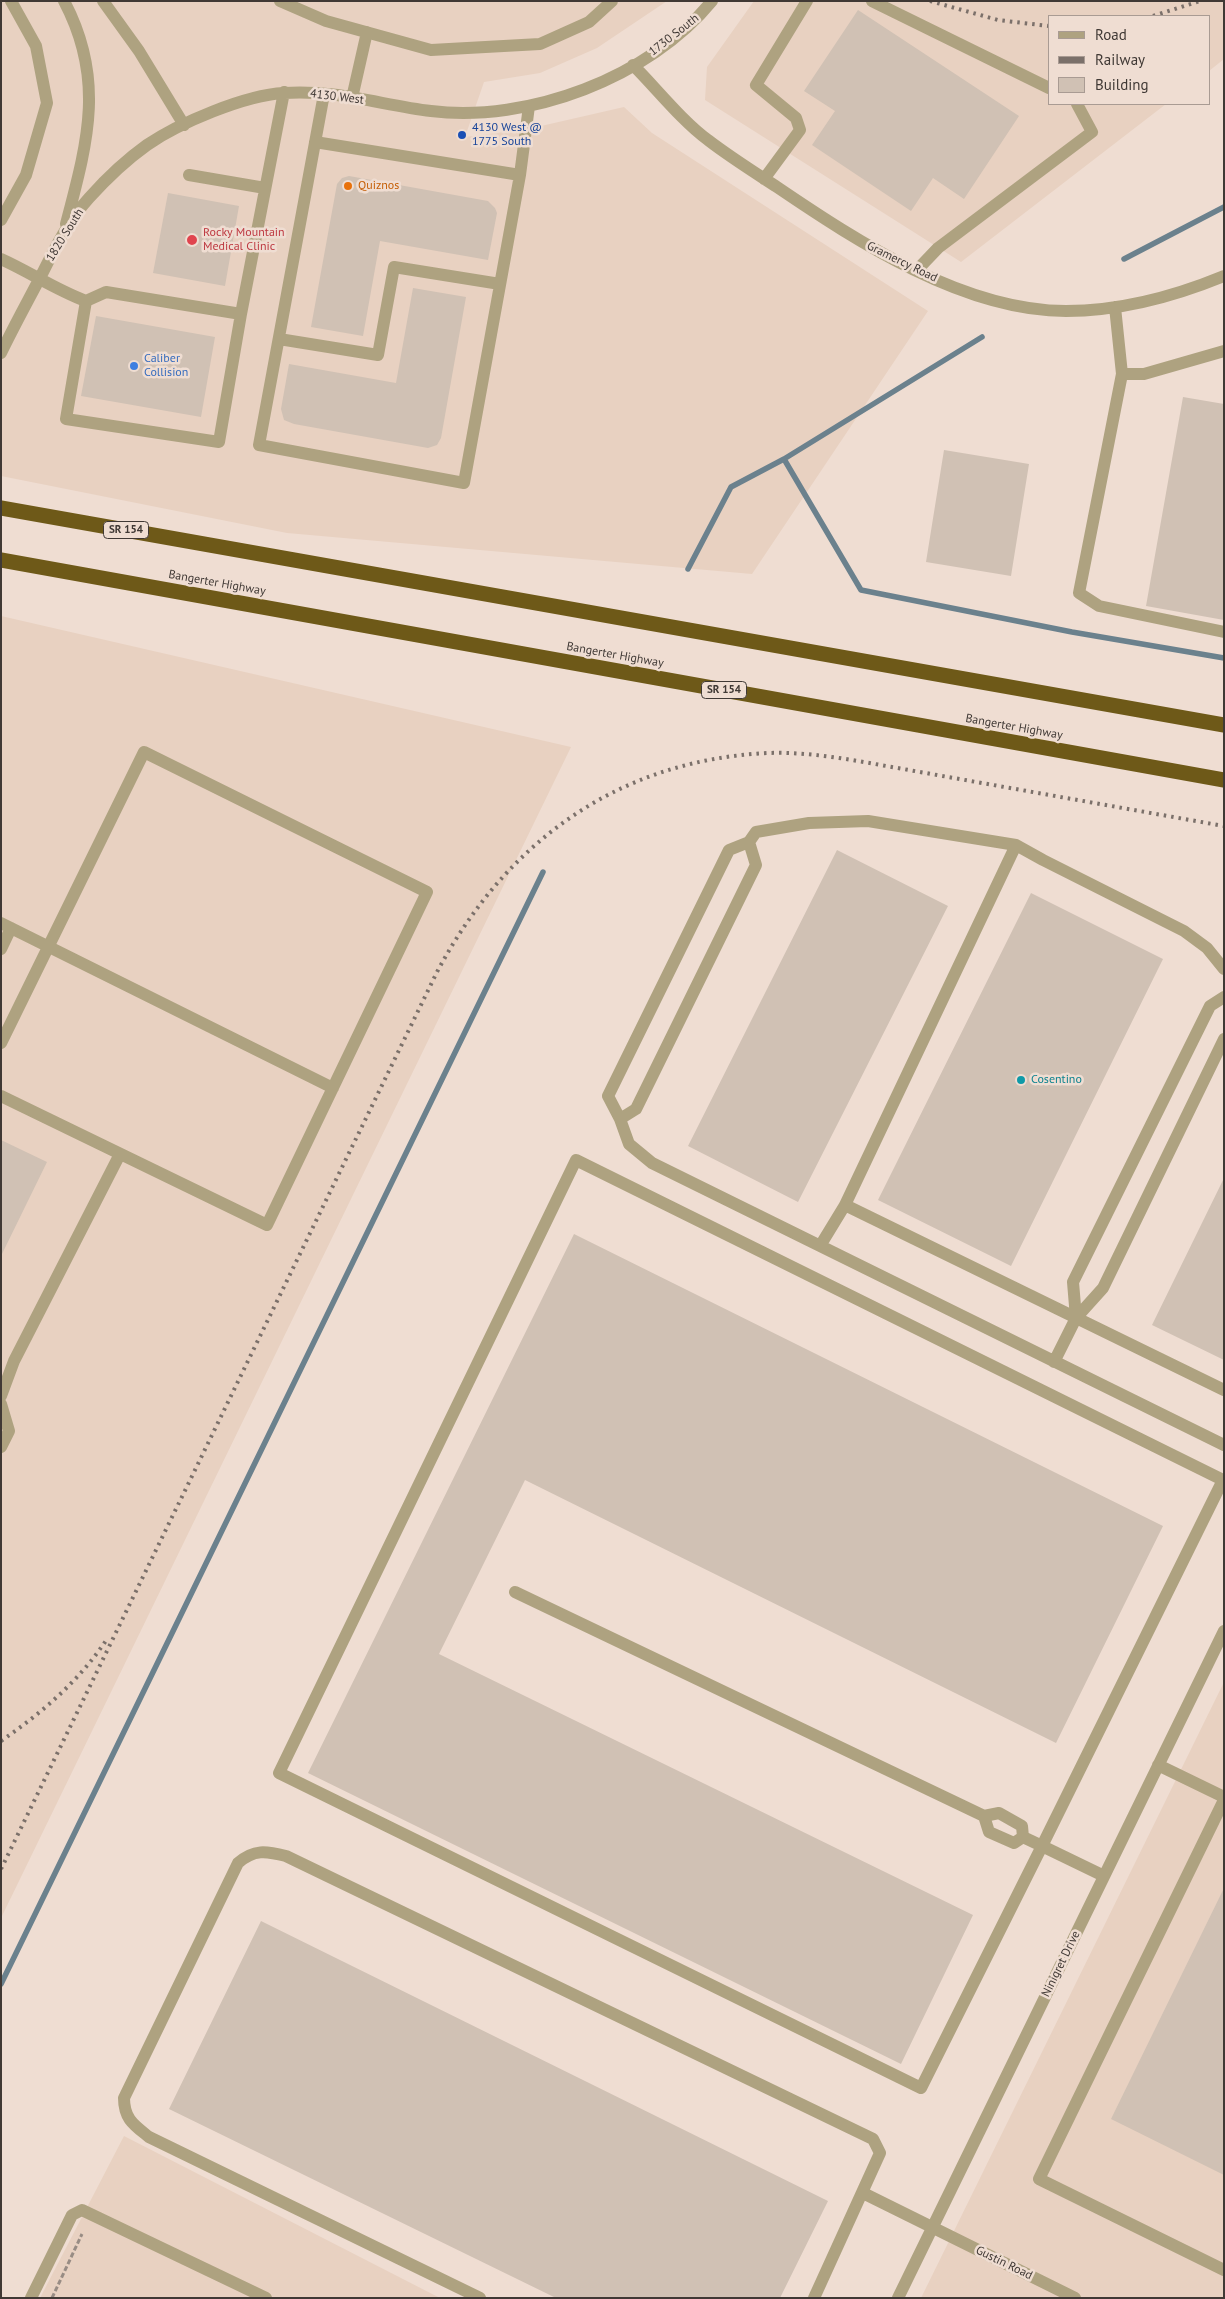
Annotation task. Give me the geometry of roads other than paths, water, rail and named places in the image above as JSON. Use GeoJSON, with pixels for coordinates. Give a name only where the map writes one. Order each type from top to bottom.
{"type":"FeatureCollection","features":[{"type":"Feature","properties":{"kind":"highway","name":"SR 154"},"geometry":{"type":"LineString","coordinates":[[1,508],[1224,725]]}},
{"type":"Feature","properties":{"kind":"highway","name":"Bangerter Highway"},"geometry":{"type":"LineString","coordinates":[[1,560],[1224,780]]}},
{"type":"Feature","properties":{"kind":"street"},"geometry":{"type":"LineString","coordinates":[[1,220],[26,175],[47,104],[36,46],[11,1]]}},
{"type":"Feature","properties":{"kind":"street"},"geometry":{"type":"LineString","coordinates":[[64,1],[78,34],[88,71],[91,99],[86,142],[64,232]]}},
{"type":"Feature","properties":{"kind":"street"},"geometry":{"type":"LineString","coordinates":[[103,1],[140,51],[184,125]]}},
{"type":"Feature","properties":{"kind":"street"},"geometry":{"type":"LineString","coordinates":[[280,1],[326,21],[431,50],[540,44],[589,22],[612,1]]}},
{"type":"Feature","properties":{"kind":"street","name":"1730 South"},"geometry":{"type":"LineString","coordinates":[[633,65],[660,49],[712,1]]}},
{"type":"Feature","properties":{"kind":"street"},"geometry":{"type":"LineString","coordinates":[[764,179],[800,130],[796,118],[756,84],[807,1]]}},
{"type":"Feature","properties":{"kind":"street"},"geometry":{"type":"LineString","coordinates":[[872,1],[1048,88]]}},
{"type":"Feature","properties":{"kind":"street"},"geometry":{"type":"LineString","coordinates":[[352,98],[367,32]]}},
{"type":"Feature","properties":{"kind":"street","name":"4130 West"},"geometry":{"type":"LineString","coordinates":[[184,125],[234,103],[284,92],[324,94],[433,111],[498,112],[551,102],[593,86],[633,65]]}},
{"type":"Feature","properties":{"kind":"street","name":"Gramercy Road"},"geometry":{"type":"LineString","coordinates":[[633,65],[707,140],[855,238],[952,287],[1024,306],[1065,311],[1115,307],[1164,298],[1224,276]]}},
{"type":"Feature","properties":{"kind":"street"},"geometry":{"type":"LineString","coordinates":[[86,301],[66,419],[219,442],[241,314],[284,92]]}},
{"type":"Feature","properties":{"kind":"street"},"geometry":{"type":"LineString","coordinates":[[324,94],[258,445],[464,483],[520,175],[529,106]]}},
{"type":"Feature","properties":{"kind":"street"},"geometry":{"type":"LineString","coordinates":[[917,270],[938,248],[1092,132],[1078,105]]}},
{"type":"Feature","properties":{"kind":"street","name":"1820 South"},"geometry":{"type":"LineString","coordinates":[[1,353],[64,232],[88,199],[116,171],[147,145],[184,125]]}},
{"type":"Feature","properties":{"kind":"street"},"geometry":{"type":"LineString","coordinates":[[315,142],[520,175]]}},
{"type":"Feature","properties":{"kind":"street"},"geometry":{"type":"LineString","coordinates":[[189,175],[265,188]]}},
{"type":"Feature","properties":{"kind":"street"},"geometry":{"type":"LineString","coordinates":[[1,259],[40,277],[62,292],[86,301],[106,292],[241,314]]}},
{"type":"Feature","properties":{"kind":"street"},"geometry":{"type":"LineString","coordinates":[[279,339],[378,354],[394,267],[500,284]]}},
{"type":"Feature","properties":{"kind":"street"},"geometry":{"type":"LineString","coordinates":[[1115,307],[1122,374],[1079,593],[1099,606],[1224,632]]}},
{"type":"Feature","properties":{"kind":"street"},"geometry":{"type":"LineString","coordinates":[[1122,374],[1144,374],[1224,351]]}},
{"type":"Feature","properties":{"kind":"street"},"geometry":{"type":"LineString","coordinates":[[1,1043],[144,752],[427,892],[267,1225],[1,1096]]}},
{"type":"Feature","properties":{"kind":"street"},"geometry":{"type":"LineString","coordinates":[[1224,969],[1207,948],[1184,931],[1043,860],[1016,844],[868,822],[809,823],[756,832],[749,842],[729,850],[608,1096],[620,1119],[629,1144],[652,1163],[1224,1445]]}},
{"type":"Feature","properties":{"kind":"street"},"geometry":{"type":"LineString","coordinates":[[620,1119],[636,1109],[756,865],[749,842]]}},
{"type":"Feature","properties":{"kind":"street"},"geometry":{"type":"LineString","coordinates":[[820,1246],[845,1205],[1016,844]]}},
{"type":"Feature","properties":{"kind":"street"},"geometry":{"type":"LineString","coordinates":[[1,949],[6,925],[333,1088]]}},
{"type":"Feature","properties":{"kind":"street"},"geometry":{"type":"LineString","coordinates":[[1076,1318],[1073,1282],[1210,1006],[1224,997]]}},
{"type":"Feature","properties":{"kind":"street"},"geometry":{"type":"LineString","coordinates":[[1054,1362],[1076,1318],[1102,1288],[1224,1040]]}},
{"type":"Feature","properties":{"kind":"street"},"geometry":{"type":"LineString","coordinates":[[1,1396],[14,1361],[120,1154]]}},
{"type":"Feature","properties":{"kind":"street"},"geometry":{"type":"LineString","coordinates":[[576,1160],[1222,1480],[1042,1846],[921,2088],[279,1773],[576,1160]]}},
{"type":"Feature","properties":{"kind":"street"},"geometry":{"type":"LineString","coordinates":[[845,1205],[1224,1390]]}},
{"type":"Feature","properties":{"kind":"street"},"geometry":{"type":"LineString","coordinates":[[1,1404],[9,1431],[1,1447]]}},
{"type":"Feature","properties":{"kind":"street"},"geometry":{"type":"LineString","coordinates":[[515,1592],[984,1816],[999,1813],[1022,1826],[1022,1837]]}},
{"type":"Feature","properties":{"kind":"street","name":"Ninigret Drive"},"geometry":{"type":"LineString","coordinates":[[898,2298],[1224,1631]]}},
{"type":"Feature","properties":{"kind":"street"},"geometry":{"type":"LineString","coordinates":[[1158,1765],[1224,1798],[1038,2179],[1224,2270]]}},
{"type":"Feature","properties":{"kind":"street"},"geometry":{"type":"LineString","coordinates":[[984,1816],[989,1832],[1014,1843],[1022,1837]]}},
{"type":"Feature","properties":{"kind":"street"},"geometry":{"type":"LineString","coordinates":[[1022,1837],[1104,1876]]}},
{"type":"Feature","properties":{"kind":"street"},"geometry":{"type":"LineString","coordinates":[[480,2298],[149,2137],[133,2124],[124,2110],[124,2098],[212,1915],[238,1862],[248,1854],[258,1851],[286,1856],[874,2139],[880,2153],[814,2298]]}},
{"type":"Feature","properties":{"kind":"street","name":"Gustin Road"},"geometry":{"type":"LineString","coordinates":[[863,2193],[1076,2298]]}},
{"type":"Feature","properties":{"kind":"street"},"geometry":{"type":"LineString","coordinates":[[31,2298],[72,2215],[82,2210],[266,2298]]}},
{"type":"Feature","properties":{"kind":"waterway"},"geometry":{"type":"LineString","coordinates":[[1124,259],[1224,207]]}},
{"type":"Feature","properties":{"kind":"waterway"},"geometry":{"type":"LineString","coordinates":[[688,569],[731,487],[784,459],[982,337]]}},
{"type":"Feature","properties":{"kind":"waterway"},"geometry":{"type":"LineString","coordinates":[[784,459],[861,590],[1072,632],[1224,658]]}},
{"type":"Feature","properties":{"kind":"waterway"},"geometry":{"type":"LineString","coordinates":[[1,1984],[543,872]]}},
{"type":"Feature","properties":{"kind":"railway"},"geometry":{"type":"LineString","coordinates":[[930,1],[998,20],[1048,26]]}},
{"type":"Feature","properties":{"kind":"railway"},"geometry":{"type":"LineString","coordinates":[[1156,15],[1200,1]]}},
{"type":"Feature","properties":{"kind":"railway"},"geometry":{"type":"LineString","coordinates":[[1,1869],[437,972],[465,926],[497,884],[533,847],[572,816],[616,791],[663,772],[714,759],[768,753],[802,754],[847,759],[1224,826]]}},
{"type":"Feature","properties":{"kind":"railway"},"geometry":{"type":"LineString","coordinates":[[1,1741],[59,1695],[85,1668],[107,1639]]}},
{"type":"Feature","properties":{"kind":"place","name":"4130 West @ 1775 South"},"geometry":{"type":"Point","coordinates":[462,135]}},
{"type":"Feature","properties":{"kind":"place","name":"Quiznos"},"geometry":{"type":"Point","coordinates":[348,186]}},
{"type":"Feature","properties":{"kind":"place","name":"Rocky Mountain Medical Clinic"},"geometry":{"type":"Point","coordinates":[192,240]}},
{"type":"Feature","properties":{"kind":"place","name":"Caliber Collision"},"geometry":{"type":"Point","coordinates":[134,366]}},
{"type":"Feature","properties":{"kind":"place","name":"Cosentino"},"geometry":{"type":"Point","coordinates":[1021,1080]}}]}
